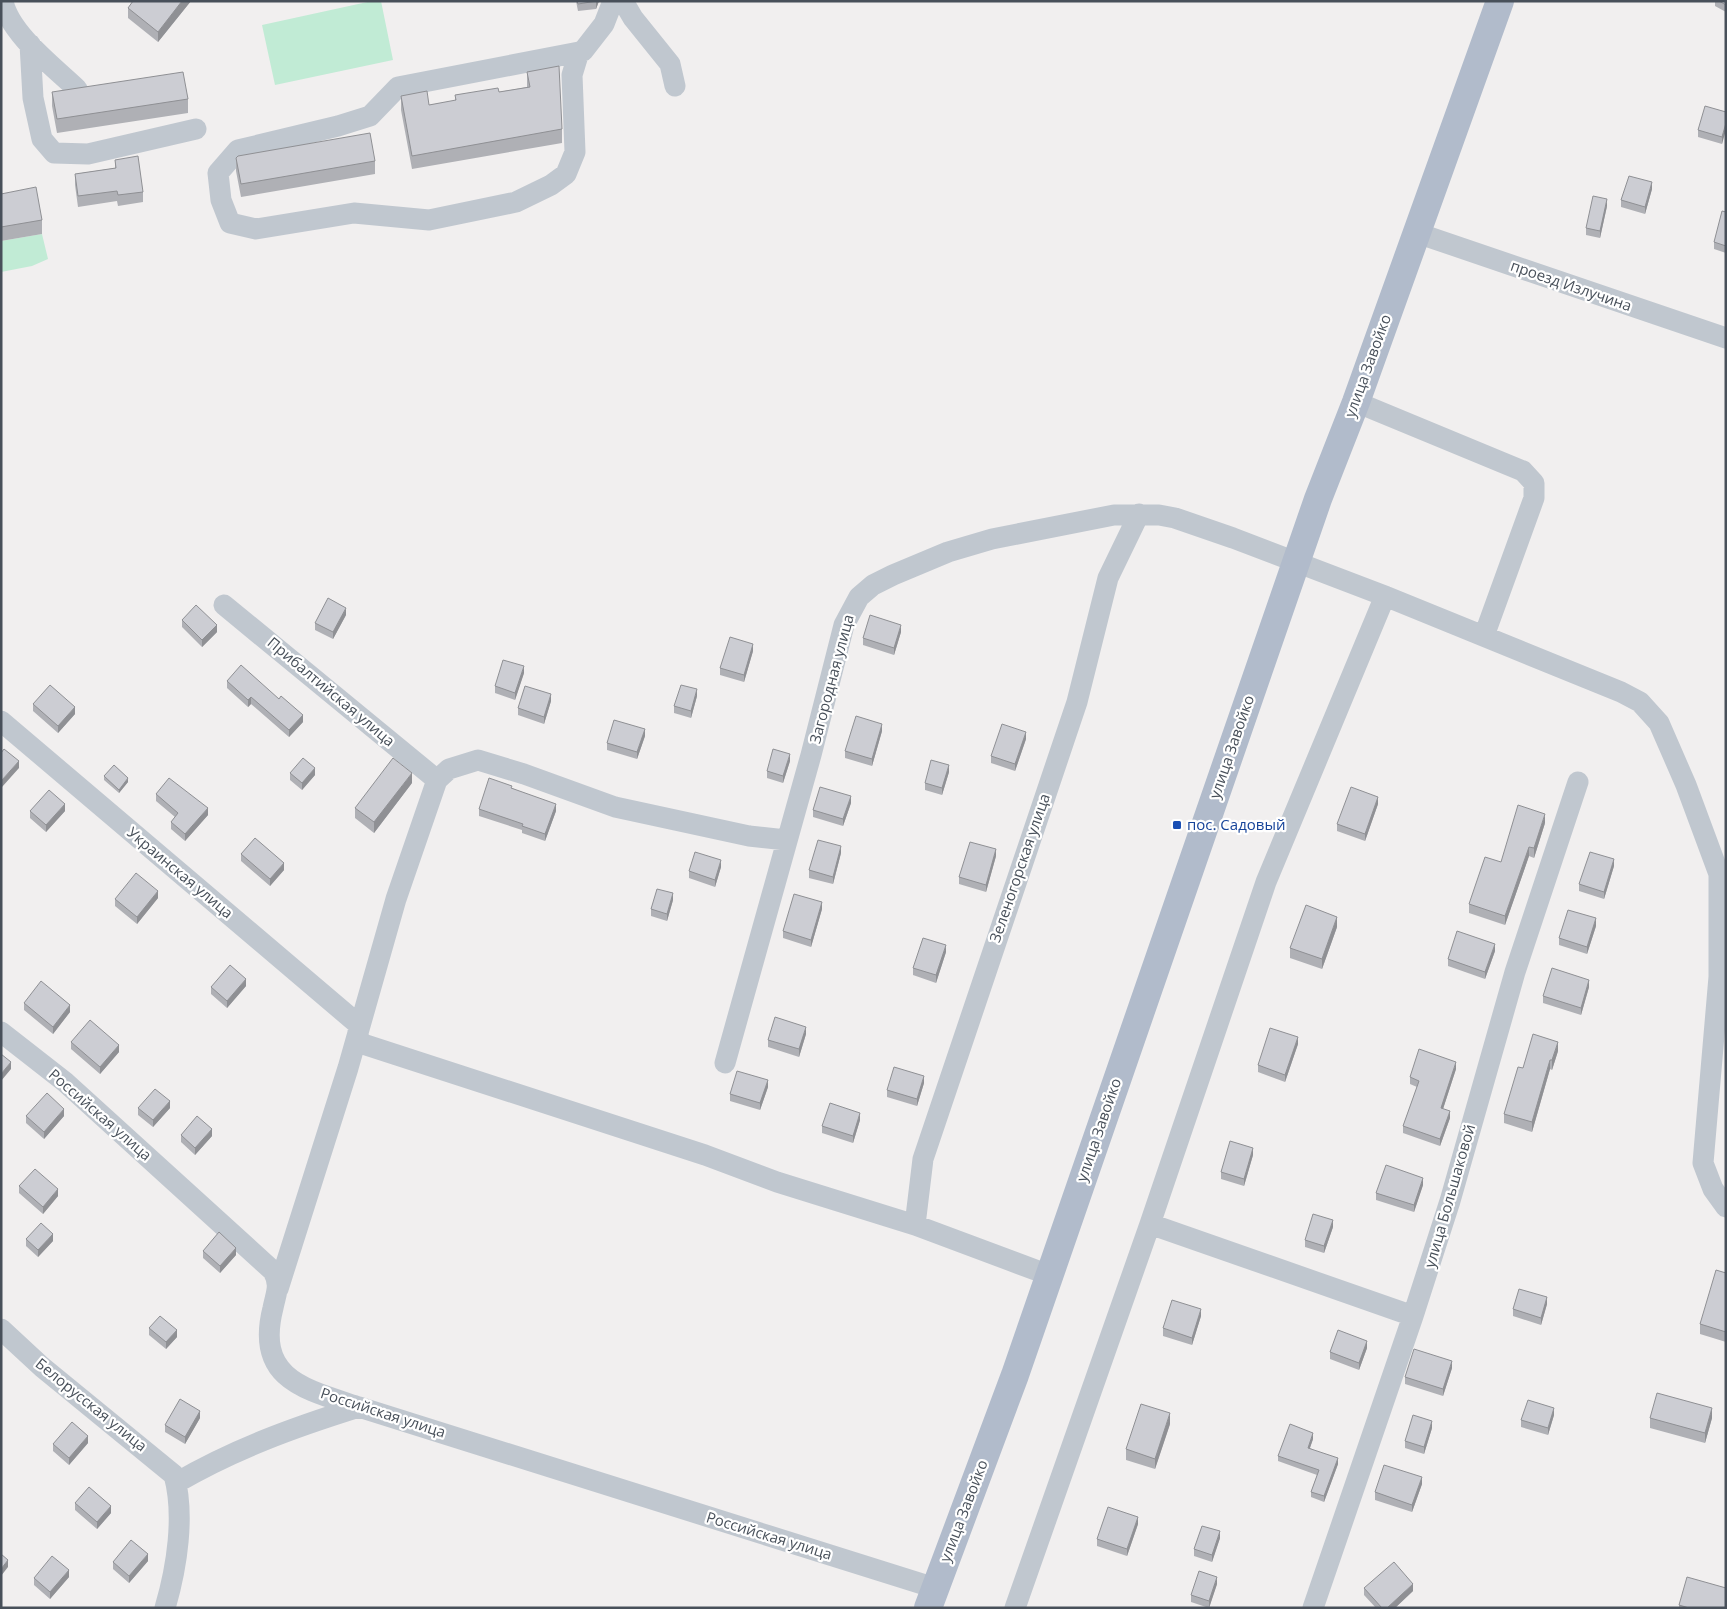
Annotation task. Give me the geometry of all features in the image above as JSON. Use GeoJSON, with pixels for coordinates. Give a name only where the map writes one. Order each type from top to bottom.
{"type":"FeatureCollection","features":[{"type":"Feature","properties":{"kind":"main road","name":"улица Завойко"},"geometry":{"type":"LineString","coordinates":[[931,1598],[1015,1375],[1296,562],[1356,402],[1500,1]]}},
{"type":"Feature","properties":{"kind":"street"},"geometry":{"type":"LineString","coordinates":[[3,1],[5,11],[30,44],[77,89]]}},
{"type":"Feature","properties":{"kind":"street"},"geometry":{"type":"LineString","coordinates":[[579,52],[572,75],[575,152],[566,174],[551,185],[516,202],[429,220],[354,213],[256,229],[230,223],[221,200],[218,173],[238,150],[338,126],[370,116],[398,87],[583,51],[604,24],[613,1]]}},
{"type":"Feature","properties":{"kind":"street"},"geometry":{"type":"LineString","coordinates":[[623,1],[633,18],[670,64],[675,86]]}},
{"type":"Feature","properties":{"kind":"street"},"geometry":{"type":"LineString","coordinates":[[30,44],[33,98],[42,139],[54,153],[88,154],[196,128]]}},
{"type":"Feature","properties":{"kind":"street","name":"проезд Излучина"},"geometry":{"type":"LineString","coordinates":[[1416,233],[1726,338]]}},
{"type":"Feature","properties":{"kind":"street"},"geometry":{"type":"LineString","coordinates":[[1356,402],[1523,471],[1534,484],[1534,498],[1484,636]]}},
{"type":"Feature","properties":{"kind":"street","name":"Загородная улица"},"geometry":{"type":"LineString","coordinates":[[725,1062],[827,695],[844,625],[859,597],[873,585],[893,575],[948,552],[992,539],[1114,516],[1139,514],[1175,518],[1385,596],[1636,699],[1659,723],[1670,745],[1715,857],[1720,884],[1719,977],[1703,1163],[1713,1189],[1726,1207]]}},
{"type":"Feature","properties":{"kind":"street","name":"Зеленогорская улица"},"geometry":{"type":"LineString","coordinates":[[915,1225],[926,1149],[1077,702],[1108,578],[1139,514]]}},
{"type":"Feature","properties":{"kind":"street"},"geometry":{"type":"LineString","coordinates":[[1015,1608],[1150,1224],[1266,882],[1385,596]]}},
{"type":"Feature","properties":{"kind":"street","name":"Прибалтийская улица"},"geometry":{"type":"LineString","coordinates":[[224,605],[437,780]]}},
{"type":"Feature","properties":{"kind":"street","name":"Украинская улица"},"geometry":{"type":"LineString","coordinates":[[1,721],[359,1028],[358,1038],[363,1044],[705,1155],[777,1182],[915,1225]]}},
{"type":"Feature","properties":{"kind":"street"},"geometry":{"type":"LineString","coordinates":[[278,1288],[359,1028],[396,899],[437,780],[449,769],[478,760],[524,774],[615,807],[749,836],[786,840]]}},
{"type":"Feature","properties":{"kind":"street","name":"улица Большаковой"},"geometry":{"type":"LineString","coordinates":[[1313,1608],[1413,1316],[1450,1201],[1515,972],[1578,782]]}},
{"type":"Feature","properties":{"kind":"street","name":"Российская улица"},"geometry":{"type":"LineString","coordinates":[[1,1032],[65,1082],[268,1266],[276,1277],[278,1288],[268,1337],[274,1361],[285,1375],[304,1388],[931,1598]]}},
{"type":"Feature","properties":{"kind":"street"},"geometry":{"type":"LineString","coordinates":[[1150,1224],[1413,1316]]}},
{"type":"Feature","properties":{"kind":"street"},"geometry":{"type":"LineString","coordinates":[[915,1225],[1049,1275]]}},
{"type":"Feature","properties":{"kind":"street","name":"Белорусская улица"},"geometry":{"type":"LineString","coordinates":[[1,1329],[42,1367],[148,1451],[174,1475],[176,1483]]}},
{"type":"Feature","properties":{"kind":"street"},"geometry":{"type":"LineString","coordinates":[[165,1608],[175,1557],[179,1494],[176,1483],[244,1448],[293,1427],[359,1407]]}},
{"type":"Feature","properties":{"kind":"green space"},"geometry":{"type":"Polygon","coordinates":[[[372,1],[381,1],[393,60],[275,85],[262,25],[372,1]]]}},
{"type":"Feature","properties":{"kind":"green space"},"geometry":{"type":"Polygon","coordinates":[[[42,234],[48,259],[32,266],[1,272],[1,241],[42,234]]]}},
{"type":"Feature","properties":{"kind":"building"},"geometry":{"type":"Polygon","coordinates":[[[133,1],[182,1],[158,32],[128,8],[133,1]]]}},
{"type":"Feature","properties":{"kind":"building"},"geometry":{"type":"Polygon","coordinates":[[[577,1],[597,1],[578,4],[577,1]]]}},
{"type":"Feature","properties":{"kind":"building"},"geometry":{"type":"Polygon","coordinates":[[[559,66],[562,129],[412,156],[401,96],[427,91],[429,105],[456,100],[455,95],[498,88],[499,92],[530,87],[527,72],[559,66]]]}},
{"type":"Feature","properties":{"kind":"building"},"geometry":{"type":"Polygon","coordinates":[[[183,72],[188,99],[57,119],[52,92],[183,72]]]}},
{"type":"Feature","properties":{"kind":"building"},"geometry":{"type":"Polygon","coordinates":[[[1705,106],[1726,112],[1726,123],[1722,137],[1698,130],[1705,106]]]}},
{"type":"Feature","properties":{"kind":"building"},"geometry":{"type":"Polygon","coordinates":[[[370,133],[375,161],[241,184],[236,158],[238,156],[370,133]]]}},
{"type":"Feature","properties":{"kind":"building"},"geometry":{"type":"Polygon","coordinates":[[[138,156],[143,192],[118,195],[117,191],[78,196],[75,174],[116,168],[115,160],[138,156]]]}},
{"type":"Feature","properties":{"kind":"building"},"geometry":{"type":"Polygon","coordinates":[[[1629,176],[1652,182],[1645,207],[1621,200],[1629,176]]]}},
{"type":"Feature","properties":{"kind":"building"},"geometry":{"type":"Polygon","coordinates":[[[36,187],[42,220],[1,227],[1,194],[36,187]]]}},
{"type":"Feature","properties":{"kind":"building"},"geometry":{"type":"Polygon","coordinates":[[[1593,196],[1607,199],[1600,231],[1586,228],[1593,196]]]}},
{"type":"Feature","properties":{"kind":"building"},"geometry":{"type":"Polygon","coordinates":[[[1722,211],[1726,212],[1726,246],[1714,242],[1722,211]]]}},
{"type":"Feature","properties":{"kind":"building"},"geometry":{"type":"Polygon","coordinates":[[[328,598],[346,608],[333,632],[315,623],[328,598]]]}},
{"type":"Feature","properties":{"kind":"building"},"geometry":{"type":"Polygon","coordinates":[[[196,605],[217,625],[202,640],[182,620],[196,605]]]}},
{"type":"Feature","properties":{"kind":"building"},"geometry":{"type":"Polygon","coordinates":[[[870,615],[901,625],[894,648],[863,638],[870,615]]]}},
{"type":"Feature","properties":{"kind":"building"},"geometry":{"type":"Polygon","coordinates":[[[730,637],[753,644],[744,675],[720,668],[730,637]]]}},
{"type":"Feature","properties":{"kind":"building"},"geometry":{"type":"Polygon","coordinates":[[[503,660],[524,666],[515,693],[495,686],[503,660]]]}},
{"type":"Feature","properties":{"kind":"building"},"geometry":{"type":"Polygon","coordinates":[[[241,665],[279,699],[281,696],[303,715],[289,730],[251,697],[248,700],[227,681],[241,665]]]}},
{"type":"Feature","properties":{"kind":"building"},"geometry":{"type":"Polygon","coordinates":[[[50,685],[75,707],[58,726],[33,704],[50,685]]]}},
{"type":"Feature","properties":{"kind":"building"},"geometry":{"type":"Polygon","coordinates":[[[681,685],[697,689],[691,711],[674,706],[681,685]]]}},
{"type":"Feature","properties":{"kind":"building"},"geometry":{"type":"Polygon","coordinates":[[[525,686],[551,694],[544,717],[518,708],[525,686]]]}},
{"type":"Feature","properties":{"kind":"building"},"geometry":{"type":"Polygon","coordinates":[[[856,716],[882,724],[872,759],[845,751],[856,716]]]}},
{"type":"Feature","properties":{"kind":"building"},"geometry":{"type":"Polygon","coordinates":[[[614,720],[645,729],[637,752],[607,743],[614,720]]]}},
{"type":"Feature","properties":{"kind":"building"},"geometry":{"type":"Polygon","coordinates":[[[1002,724],[1026,732],[1015,764],[991,756],[1002,724]]]}},
{"type":"Feature","properties":{"kind":"building"},"geometry":{"type":"Polygon","coordinates":[[[4,749],[19,761],[2,780],[1,753],[4,749]]]}},
{"type":"Feature","properties":{"kind":"building"},"geometry":{"type":"Polygon","coordinates":[[[773,749],[790,754],[783,776],[767,771],[773,749]]]}},
{"type":"Feature","properties":{"kind":"building"},"geometry":{"type":"Polygon","coordinates":[[[303,758],[315,768],[302,783],[290,773],[303,758]]]}},
{"type":"Feature","properties":{"kind":"building"},"geometry":{"type":"Polygon","coordinates":[[[393,758],[412,773],[374,822],[355,808],[393,758]]]}},
{"type":"Feature","properties":{"kind":"building"},"geometry":{"type":"Polygon","coordinates":[[[931,760],[949,765],[942,788],[925,783],[931,760]]]}},
{"type":"Feature","properties":{"kind":"building"},"geometry":{"type":"Polygon","coordinates":[[[114,765],[128,778],[119,790],[104,776],[114,765]]]}},
{"type":"Feature","properties":{"kind":"building"},"geometry":{"type":"Polygon","coordinates":[[[169,778],[208,808],[185,834],[171,822],[178,813],[156,794],[169,778]]]}},
{"type":"Feature","properties":{"kind":"building"},"geometry":{"type":"Polygon","coordinates":[[[489,778],[556,804],[545,834],[522,826],[523,824],[479,809],[489,778]]]}},
{"type":"Feature","properties":{"kind":"building"},"geometry":{"type":"Polygon","coordinates":[[[820,787],[851,796],[843,819],[813,810],[820,787]]]}},
{"type":"Feature","properties":{"kind":"building"},"geometry":{"type":"Polygon","coordinates":[[[1351,787],[1378,797],[1365,834],[1337,824],[1351,787]]]}},
{"type":"Feature","properties":{"kind":"building"},"geometry":{"type":"Polygon","coordinates":[[[49,790],[65,804],[46,825],[30,811],[49,790]]]}},
{"type":"Feature","properties":{"kind":"building"},"geometry":{"type":"Polygon","coordinates":[[[1518,805],[1545,814],[1534,848],[1529,847],[1505,916],[1469,904],[1485,857],[1501,862],[1518,805]]]}},
{"type":"Feature","properties":{"kind":"building"},"geometry":{"type":"Polygon","coordinates":[[[255,838],[284,863],[270,879],[241,854],[255,838]]]}},
{"type":"Feature","properties":{"kind":"building"},"geometry":{"type":"Polygon","coordinates":[[[818,840],[841,846],[833,877],[809,870],[818,840]]]}},
{"type":"Feature","properties":{"kind":"building"},"geometry":{"type":"Polygon","coordinates":[[[970,842],[996,849],[986,885],[959,877],[970,842]]]}},
{"type":"Feature","properties":{"kind":"building"},"geometry":{"type":"Polygon","coordinates":[[[695,852],[721,860],[715,880],[689,871],[695,852]]]}},
{"type":"Feature","properties":{"kind":"building"},"geometry":{"type":"Polygon","coordinates":[[[1590,852],[1614,859],[1604,892],[1579,884],[1590,852]]]}},
{"type":"Feature","properties":{"kind":"building"},"geometry":{"type":"Polygon","coordinates":[[[136,873],[158,891],[137,917],[115,899],[136,873]]]}},
{"type":"Feature","properties":{"kind":"building"},"geometry":{"type":"Polygon","coordinates":[[[657,889],[673,893],[667,914],[651,909],[657,889]]]}},
{"type":"Feature","properties":{"kind":"building"},"geometry":{"type":"Polygon","coordinates":[[[794,894],[822,902],[811,940],[783,931],[794,894]]]}},
{"type":"Feature","properties":{"kind":"building"},"geometry":{"type":"Polygon","coordinates":[[[1306,905],[1337,917],[1322,959],[1290,948],[1306,905]]]}},
{"type":"Feature","properties":{"kind":"building"},"geometry":{"type":"Polygon","coordinates":[[[1568,910],[1596,918],[1587,947],[1559,938],[1568,910]]]}},
{"type":"Feature","properties":{"kind":"building"},"geometry":{"type":"Polygon","coordinates":[[[1457,931],[1495,944],[1485,972],[1448,959],[1457,931]]]}},
{"type":"Feature","properties":{"kind":"building"},"geometry":{"type":"Polygon","coordinates":[[[923,938],[946,945],[936,975],[913,968],[923,938]]]}},
{"type":"Feature","properties":{"kind":"building"},"geometry":{"type":"Polygon","coordinates":[[[230,965],[246,979],[227,1001],[211,987],[230,965]]]}},
{"type":"Feature","properties":{"kind":"building"},"geometry":{"type":"Polygon","coordinates":[[[1552,968],[1589,980],[1581,1008],[1543,996],[1552,968]]]}},
{"type":"Feature","properties":{"kind":"building"},"geometry":{"type":"Polygon","coordinates":[[[41,981],[70,1005],[53,1027],[24,1003],[41,981]]]}},
{"type":"Feature","properties":{"kind":"building"},"geometry":{"type":"Polygon","coordinates":[[[775,1017],[806,1027],[799,1049],[768,1040],[775,1017]]]}},
{"type":"Feature","properties":{"kind":"building"},"geometry":{"type":"Polygon","coordinates":[[[90,1020],[119,1045],[100,1067],[71,1042],[90,1020]]]}},
{"type":"Feature","properties":{"kind":"building"},"geometry":{"type":"Polygon","coordinates":[[[1270,1028],[1298,1037],[1285,1075],[1258,1065],[1270,1028]]]}},
{"type":"Feature","properties":{"kind":"building"},"geometry":{"type":"Polygon","coordinates":[[[1533,1034],[1558,1042],[1552,1060],[1550,1060],[1532,1122],[1504,1114],[1518,1067],[1523,1068],[1533,1034]]]}},
{"type":"Feature","properties":{"kind":"building"},"geometry":{"type":"Polygon","coordinates":[[[1419,1049],[1456,1062],[1441,1108],[1450,1111],[1440,1139],[1403,1126],[1419,1081],[1410,1077],[1419,1049]]]}},
{"type":"Feature","properties":{"kind":"building"},"geometry":{"type":"Polygon","coordinates":[[[1,1054],[11,1062],[1,1074],[1,1054]]]}},
{"type":"Feature","properties":{"kind":"building"},"geometry":{"type":"Polygon","coordinates":[[[894,1067],[924,1076],[917,1099],[887,1090],[894,1067]]]}},
{"type":"Feature","properties":{"kind":"building"},"geometry":{"type":"Polygon","coordinates":[[[737,1071],[768,1080],[760,1103],[730,1094],[737,1071]]]}},
{"type":"Feature","properties":{"kind":"building"},"geometry":{"type":"Polygon","coordinates":[[[155,1089],[170,1101],[153,1120],[138,1108],[155,1089]]]}},
{"type":"Feature","properties":{"kind":"building"},"geometry":{"type":"Polygon","coordinates":[[[47,1093],[64,1109],[44,1132],[26,1116],[47,1093]]]}},
{"type":"Feature","properties":{"kind":"building"},"geometry":{"type":"Polygon","coordinates":[[[830,1103],[860,1113],[853,1136],[822,1126],[830,1103]]]}},
{"type":"Feature","properties":{"kind":"building"},"geometry":{"type":"Polygon","coordinates":[[[197,1116],[212,1129],[195,1148],[181,1135],[197,1116]]]}},
{"type":"Feature","properties":{"kind":"building"},"geometry":{"type":"Polygon","coordinates":[[[1230,1141],[1253,1148],[1244,1179],[1221,1172],[1230,1141]]]}},
{"type":"Feature","properties":{"kind":"building"},"geometry":{"type":"Polygon","coordinates":[[[1386,1165],[1423,1178],[1414,1205],[1376,1193],[1386,1165]]]}},
{"type":"Feature","properties":{"kind":"building"},"geometry":{"type":"Polygon","coordinates":[[[35,1169],[58,1189],[43,1207],[19,1186],[35,1169]]]}},
{"type":"Feature","properties":{"kind":"building"},"geometry":{"type":"Polygon","coordinates":[[[1313,1214],[1333,1220],[1324,1246],[1305,1240],[1313,1214]]]}},
{"type":"Feature","properties":{"kind":"building"},"geometry":{"type":"Polygon","coordinates":[[[41,1223],[53,1234],[38,1250],[26,1239],[41,1223]]]}},
{"type":"Feature","properties":{"kind":"building"},"geometry":{"type":"Polygon","coordinates":[[[219,1232],[236,1248],[220,1266],[203,1251],[219,1232]]]}},
{"type":"Feature","properties":{"kind":"building"},"geometry":{"type":"Polygon","coordinates":[[[1716,1270],[1726,1273],[1726,1332],[1700,1324],[1716,1270]]]}},
{"type":"Feature","properties":{"kind":"building"},"geometry":{"type":"Polygon","coordinates":[[[1519,1289],[1547,1297],[1541,1318],[1513,1309],[1519,1289]]]}},
{"type":"Feature","properties":{"kind":"building"},"geometry":{"type":"Polygon","coordinates":[[[1172,1300],[1201,1309],[1192,1338],[1163,1328],[1172,1300]]]}},
{"type":"Feature","properties":{"kind":"building"},"geometry":{"type":"Polygon","coordinates":[[[160,1316],[177,1330],[166,1342],[149,1328],[160,1316]]]}},
{"type":"Feature","properties":{"kind":"building"},"geometry":{"type":"Polygon","coordinates":[[[1338,1330],[1367,1341],[1359,1363],[1330,1352],[1338,1330]]]}},
{"type":"Feature","properties":{"kind":"building"},"geometry":{"type":"Polygon","coordinates":[[[1414,1349],[1452,1361],[1443,1389],[1405,1377],[1414,1349]]]}},
{"type":"Feature","properties":{"kind":"building"},"geometry":{"type":"Polygon","coordinates":[[[1657,1393],[1712,1408],[1705,1433],[1650,1418],[1657,1393]]]}},
{"type":"Feature","properties":{"kind":"building"},"geometry":{"type":"Polygon","coordinates":[[[180,1399],[200,1411],[185,1437],[165,1425],[180,1399]]]}},
{"type":"Feature","properties":{"kind":"building"},"geometry":{"type":"Polygon","coordinates":[[[1528,1400],[1554,1408],[1548,1428],[1521,1420],[1528,1400]]]}},
{"type":"Feature","properties":{"kind":"building"},"geometry":{"type":"Polygon","coordinates":[[[1141,1404],[1170,1413],[1155,1459],[1126,1449],[1141,1404]]]}},
{"type":"Feature","properties":{"kind":"building"},"geometry":{"type":"Polygon","coordinates":[[[1413,1415],[1432,1421],[1424,1447],[1405,1441],[1413,1415]]]}},
{"type":"Feature","properties":{"kind":"building"},"geometry":{"type":"Polygon","coordinates":[[[72,1422],[88,1436],[69,1458],[53,1444],[72,1422]]]}},
{"type":"Feature","properties":{"kind":"building"},"geometry":{"type":"Polygon","coordinates":[[[1290,1424],[1313,1433],[1308,1448],[1338,1458],[1324,1496],[1311,1492],[1319,1470],[1278,1456],[1290,1424]]]}},
{"type":"Feature","properties":{"kind":"building"},"geometry":{"type":"Polygon","coordinates":[[[1384,1465],[1422,1477],[1412,1505],[1375,1492],[1384,1465]]]}},
{"type":"Feature","properties":{"kind":"building"},"geometry":{"type":"Polygon","coordinates":[[[89,1487],[111,1506],[97,1522],[75,1503],[89,1487]]]}},
{"type":"Feature","properties":{"kind":"building"},"geometry":{"type":"Polygon","coordinates":[[[1108,1507],[1138,1517],[1127,1549],[1097,1539],[1108,1507]]]}},
{"type":"Feature","properties":{"kind":"building"},"geometry":{"type":"Polygon","coordinates":[[[1202,1526],[1220,1531],[1212,1555],[1194,1549],[1202,1526]]]}},
{"type":"Feature","properties":{"kind":"building"},"geometry":{"type":"Polygon","coordinates":[[[131,1540],[148,1554],[129,1576],[113,1562],[131,1540]]]}},
{"type":"Feature","properties":{"kind":"building"},"geometry":{"type":"Polygon","coordinates":[[[1,1554],[8,1560],[1,1569],[1,1554]]]}},
{"type":"Feature","properties":{"kind":"building"},"geometry":{"type":"Polygon","coordinates":[[[52,1556],[69,1570],[50,1592],[34,1578],[52,1556]]]}},
{"type":"Feature","properties":{"kind":"building"},"geometry":{"type":"Polygon","coordinates":[[[1394,1562],[1413,1584],[1387,1608],[1382,1608],[1364,1588],[1394,1562]]]}},
{"type":"Feature","properties":{"kind":"building"},"geometry":{"type":"Polygon","coordinates":[[[1199,1571],[1217,1577],[1209,1601],[1191,1595],[1199,1571]]]}},
{"type":"Feature","properties":{"kind":"building"},"geometry":{"type":"Polygon","coordinates":[[[1687,1577],[1726,1588],[1726,1608],[1689,1608],[1679,1605],[1687,1577]]]}},
{"type":"Feature","properties":{"kind":"place","name":"пос. Садовый"},"geometry":{"type":"Point","coordinates":[1177,825]}}]}
